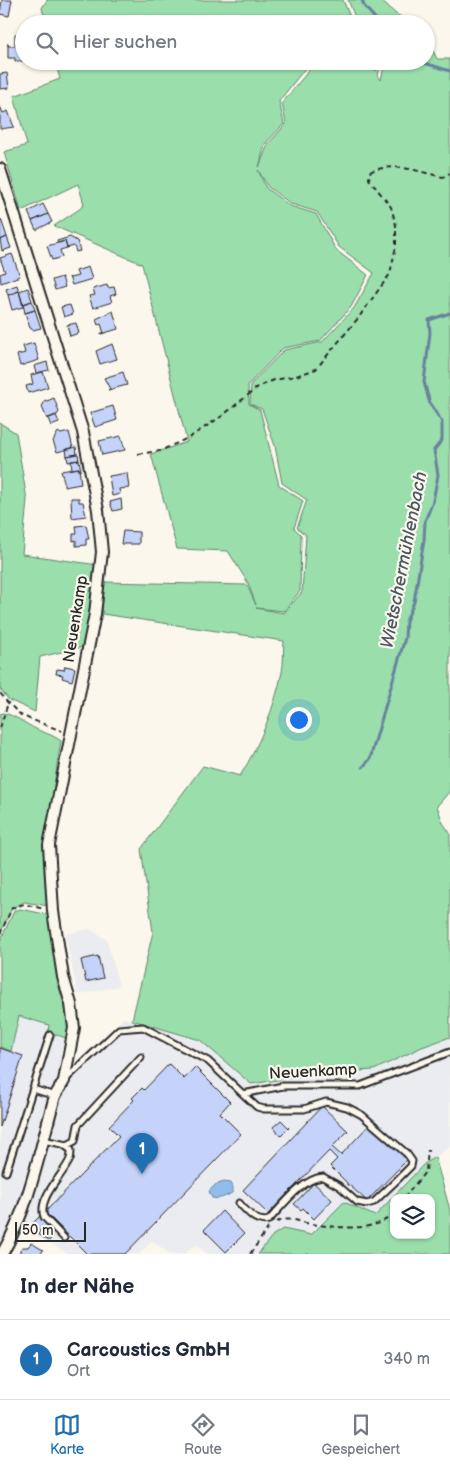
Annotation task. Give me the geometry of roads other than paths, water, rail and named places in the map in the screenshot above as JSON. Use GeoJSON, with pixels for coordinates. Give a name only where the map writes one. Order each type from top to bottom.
{"type":"FeatureCollection","features":[{"type":"Feature","properties":{"kind":"street","name":"Neuenkamp"},"geometry":{"type":"LineString","coordinates":[[0,169],[72,396],[91,469],[98,510],[102,552],[95,614],[49,845],[53,911],[63,977],[71,1004],[74,1028],[64,1081],[55,1096],[26,1202],[19,1222],[2,1254]]}},
{"type":"Feature","properties":{"kind":"lane","name":"Neuenkamp"},"geometry":{"type":"LineString","coordinates":[[64,1081],[119,1029],[143,1027],[208,1061],[243,1094],[283,1086],[360,1086],[450,1052]]}},
{"type":"Feature","properties":{"kind":"lane"},"geometry":{"type":"LineString","coordinates":[[6,1172],[50,1036]]}},
{"type":"Feature","properties":{"kind":"lane"},"geometry":{"type":"LineString","coordinates":[[64,1145],[75,1140],[78,1125],[141,1058]]}},
{"type":"Feature","properties":{"kind":"lane"},"geometry":{"type":"LineString","coordinates":[[32,1089],[55,1096]]}},
{"type":"Feature","properties":{"kind":"lane"},"geometry":{"type":"LineString","coordinates":[[239,1204],[256,1220],[269,1220],[302,1186],[311,1180],[323,1177],[339,1186],[357,1202],[367,1204],[374,1202],[411,1166],[412,1161],[407,1154],[362,1115],[346,1108],[326,1102],[304,1109],[264,1109],[256,1107],[243,1094]]}},
{"type":"Feature","properties":{"kind":"lane"},"geometry":{"type":"LineString","coordinates":[[43,1140],[64,1145],[71,1150],[70,1159],[55,1181],[42,1212],[64,1238]]}},
{"type":"Feature","properties":{"kind":"water"},"geometry":{"type":"Polygon","coordinates":[[[224,1182],[231,1183],[233,1192],[223,1197],[212,1198],[209,1191],[215,1185],[224,1182]]]}},
{"type":"Feature","properties":{"kind":"waterway"},"geometry":{"type":"LineString","coordinates":[[362,0],[364,6],[372,15]]}},
{"type":"Feature","properties":{"kind":"waterway"},"geometry":{"type":"LineString","coordinates":[[435,66],[450,71]]}},
{"type":"Feature","properties":{"kind":"waterway","name":"Wietschermühlenbach"},"geometry":{"type":"LineString","coordinates":[[363,767],[370,759],[405,638],[406,621],[414,602],[424,540],[425,521],[433,501],[438,475],[434,450],[442,440],[442,422],[430,404],[424,382],[430,333],[429,320],[450,313]]}},
{"type":"Feature","properties":{"kind":"place","name":"Carcoustics GmbH"},"geometry":{"type":"Point","coordinates":[142,1174]}}]}
